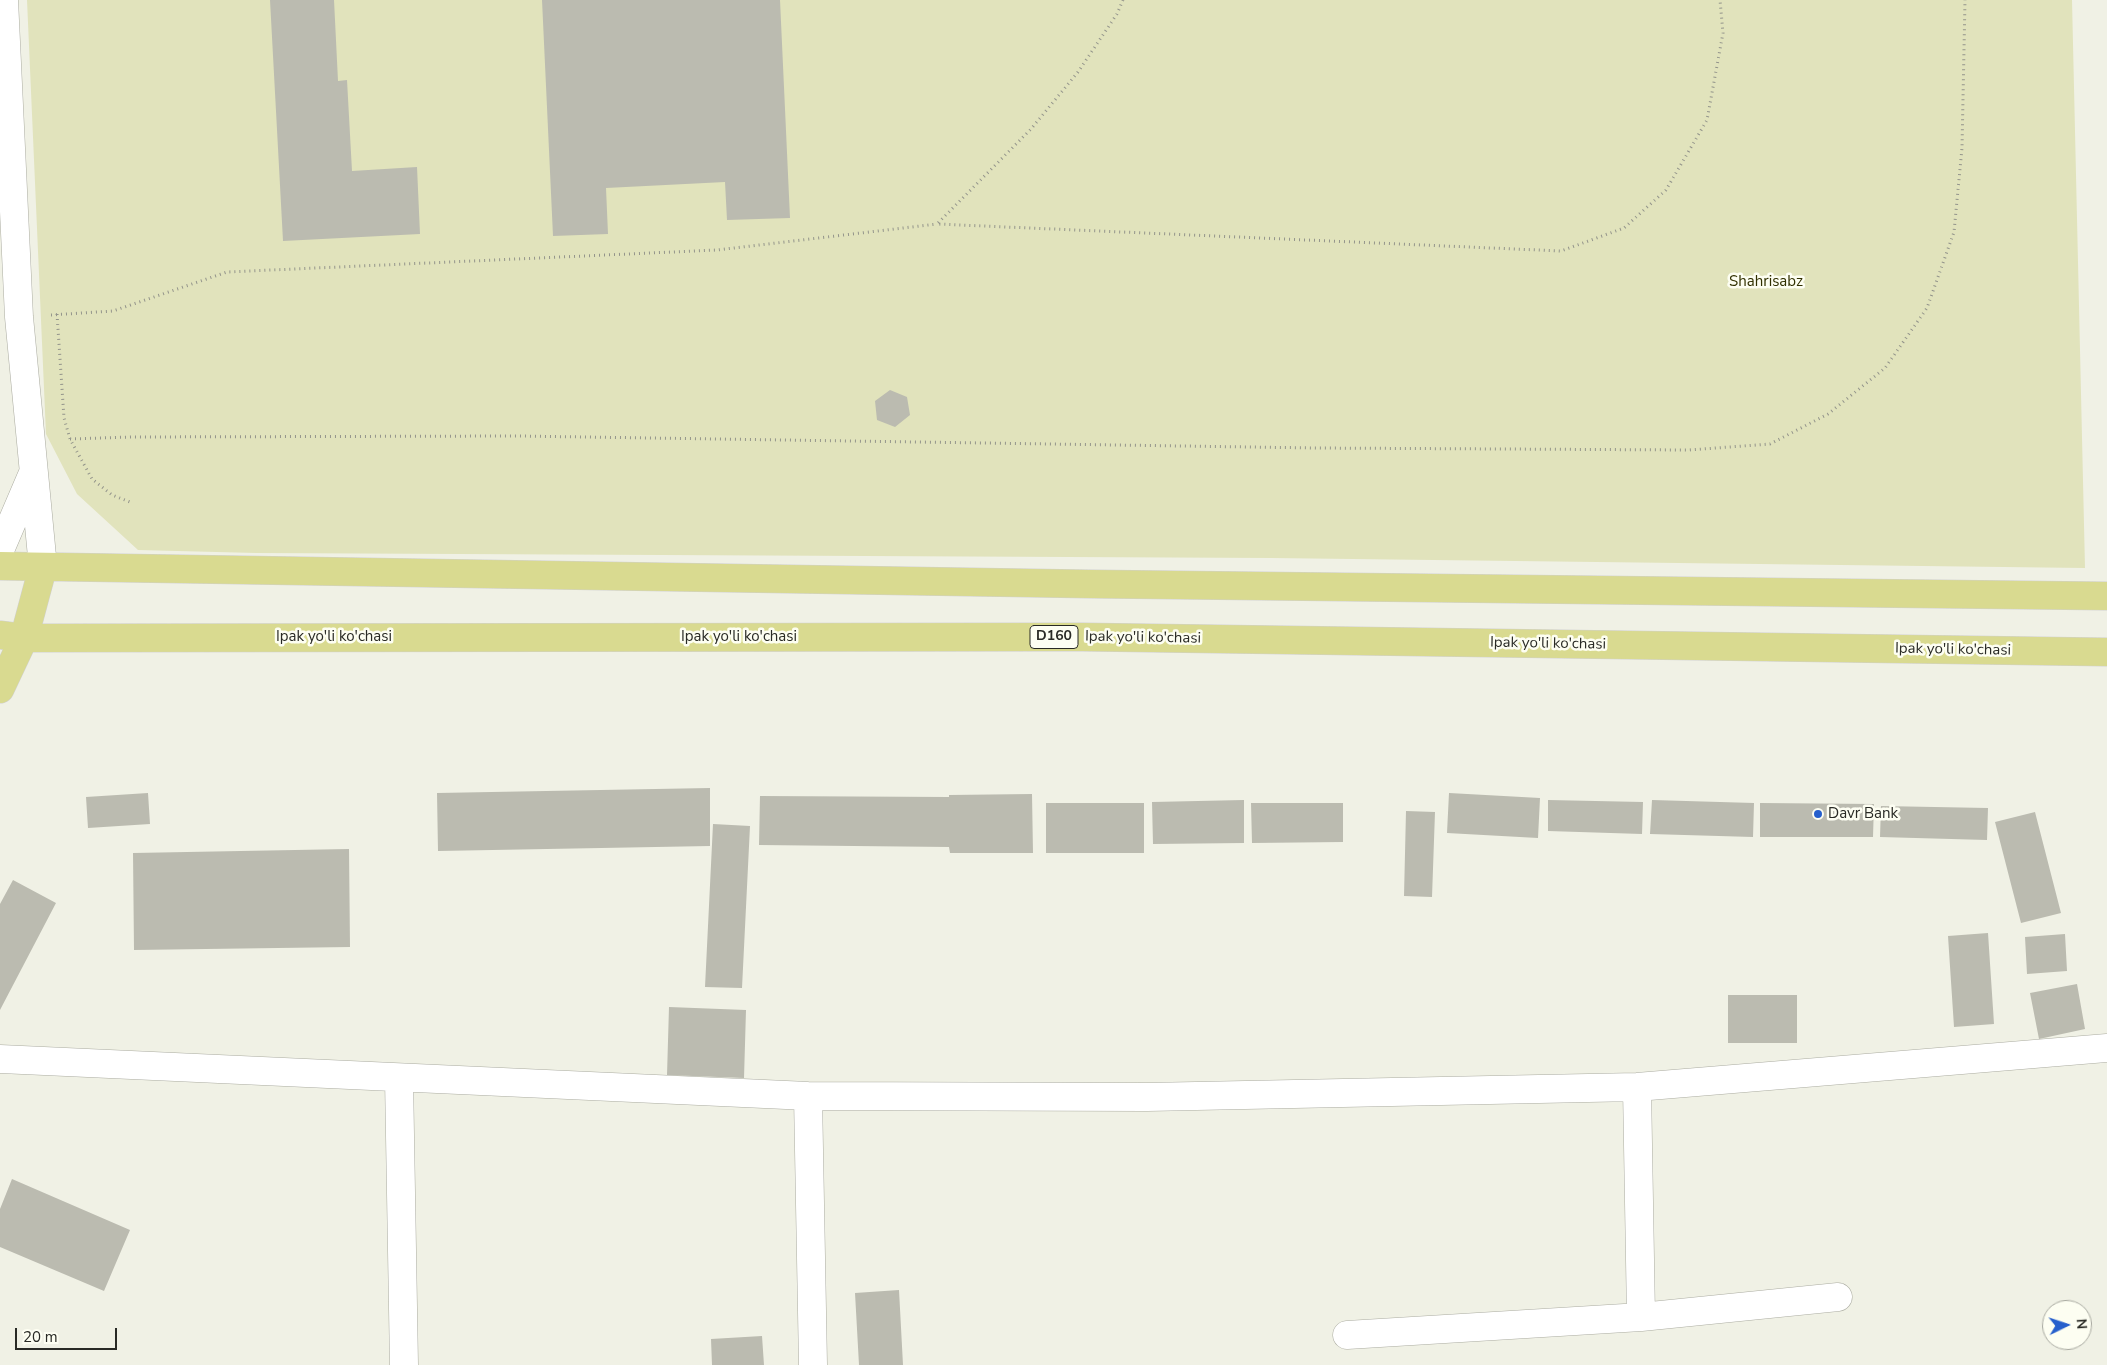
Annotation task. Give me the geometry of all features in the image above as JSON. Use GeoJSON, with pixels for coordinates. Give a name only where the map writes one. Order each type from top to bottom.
{"type":"FeatureCollection","features":[{"type":"Feature","properties":{"kind":"main road"},"geometry":{"type":"LineString","coordinates":[[0,566],[1061,583],[2107,596]]}},
{"type":"Feature","properties":{"kind":"main road"},"geometry":{"type":"LineString","coordinates":[[0,689],[12,636],[43,566]]}},
{"type":"Feature","properties":{"kind":"main road","name":"Ipak yo'li ko'chasi"},"geometry":{"type":"LineString","coordinates":[[12,636],[1082,637],[2107,652]]}},
{"type":"Feature","properties":{"kind":"street"},"geometry":{"type":"LineString","coordinates":[[4,0],[20,317],[43,566]]}},
{"type":"Feature","properties":{"kind":"street"},"geometry":{"type":"LineString","coordinates":[[0,550],[34,469]]}},
{"type":"Feature","properties":{"kind":"street"},"geometry":{"type":"LineString","coordinates":[[0,1060],[808,1096],[1147,1098],[1637,1087],[2107,1048]]}},
{"type":"Feature","properties":{"kind":"street"},"geometry":{"type":"LineString","coordinates":[[399,1078],[404,1365]]}},
{"type":"Feature","properties":{"kind":"street"},"geometry":{"type":"LineString","coordinates":[[1637,1087],[1641,1317]]}},
{"type":"Feature","properties":{"kind":"street"},"geometry":{"type":"LineString","coordinates":[[808,1096],[813,1365]]}},
{"type":"Feature","properties":{"kind":"street"},"geometry":{"type":"LineString","coordinates":[[1347,1335],[1641,1317],[1838,1297]]}},
{"type":"Feature","properties":{"kind":"path"},"geometry":{"type":"LineString","coordinates":[[937,224],[1031,129],[1078,72],[1117,14],[1123,0]]}},
{"type":"Feature","properties":{"kind":"path"},"geometry":{"type":"LineString","coordinates":[[20,317],[113,310],[227,272],[717,250],[937,224],[1561,251],[1624,228],[1666,190],[1707,120],[1723,32],[1720,0]]}},
{"type":"Feature","properties":{"kind":"path"},"geometry":{"type":"LineString","coordinates":[[70,439],[141,437],[518,436],[1325,448],[1679,450],[1770,444],[1828,414],[1885,368],[1927,308],[1954,232],[1962,148],[1966,0]]}},
{"type":"Feature","properties":{"kind":"path"},"geometry":{"type":"LineString","coordinates":[[58,314],[64,418],[70,439],[92,479],[112,495],[130,502]]}},
{"type":"Feature","properties":{"kind":"green space","name":"Shahrisabz"},"geometry":{"type":"Polygon","coordinates":[[[27,0],[2072,0],[2085,568],[1271,558],[256,553],[138,550],[77,494],[46,434],[27,0]]]}},
{"type":"Feature","properties":{"kind":"building"},"geometry":{"type":"Polygon","coordinates":[[[270,0],[334,0],[338,81],[347,80],[352,171],[417,167],[420,234],[283,241],[270,0]]]}},
{"type":"Feature","properties":{"kind":"building"},"geometry":{"type":"Polygon","coordinates":[[[542,0],[780,0],[790,218],[727,220],[725,182],[606,188],[608,234],[553,236],[542,0]]]}},
{"type":"Feature","properties":{"kind":"building"},"geometry":{"type":"Polygon","coordinates":[[[890,390],[907,397],[910,415],[895,427],[877,420],[875,401],[890,390]]]}},
{"type":"Feature","properties":{"kind":"building"},"geometry":{"type":"Polygon","coordinates":[[[710,788],[710,846],[438,851],[437,793],[710,788]]]}},
{"type":"Feature","properties":{"kind":"building"},"geometry":{"type":"Polygon","coordinates":[[[148,793],[150,824],[88,828],[86,797],[148,793]]]}},
{"type":"Feature","properties":{"kind":"building"},"geometry":{"type":"Polygon","coordinates":[[[1449,793],[1540,798],[1538,838],[1447,833],[1449,793]]]}},
{"type":"Feature","properties":{"kind":"building"},"geometry":{"type":"Polygon","coordinates":[[[1032,794],[1033,853],[950,853],[949,847],[759,845],[760,796],[949,797],[949,795],[1032,794]]]}},
{"type":"Feature","properties":{"kind":"building"},"geometry":{"type":"Polygon","coordinates":[[[1244,800],[1244,843],[1153,844],[1152,802],[1244,800]]]}},
{"type":"Feature","properties":{"kind":"building"},"geometry":{"type":"Polygon","coordinates":[[[1548,800],[1643,802],[1642,834],[1548,831],[1548,800]]]}},
{"type":"Feature","properties":{"kind":"building"},"geometry":{"type":"Polygon","coordinates":[[[1652,800],[1754,803],[1753,837],[1650,834],[1652,800]]]}},
{"type":"Feature","properties":{"kind":"building"},"geometry":{"type":"Polygon","coordinates":[[[1046,803],[1144,803],[1144,853],[1046,853],[1046,803]]]}},
{"type":"Feature","properties":{"kind":"building"},"geometry":{"type":"Polygon","coordinates":[[[1251,803],[1343,803],[1343,842],[1252,843],[1251,803]]]}},
{"type":"Feature","properties":{"kind":"building"},"geometry":{"type":"Polygon","coordinates":[[[1760,803],[1874,804],[1873,837],[1760,837],[1760,803]]]}},
{"type":"Feature","properties":{"kind":"building"},"geometry":{"type":"Polygon","coordinates":[[[1881,806],[1988,808],[1987,840],[1880,837],[1881,806]]]}},
{"type":"Feature","properties":{"kind":"building"},"geometry":{"type":"Polygon","coordinates":[[[1406,811],[1435,812],[1432,897],[1404,896],[1406,811]]]}},
{"type":"Feature","properties":{"kind":"building"},"geometry":{"type":"Polygon","coordinates":[[[2035,812],[2061,913],[2021,923],[1995,822],[2035,812]]]}},
{"type":"Feature","properties":{"kind":"building"},"geometry":{"type":"Polygon","coordinates":[[[713,824],[750,826],[742,988],[705,987],[713,824]]]}},
{"type":"Feature","properties":{"kind":"building"},"geometry":{"type":"Polygon","coordinates":[[[349,849],[350,947],[134,950],[133,853],[349,849]]]}},
{"type":"Feature","properties":{"kind":"building"},"geometry":{"type":"Polygon","coordinates":[[[13,880],[56,903],[0,1010],[0,904],[13,880]]]}},
{"type":"Feature","properties":{"kind":"building"},"geometry":{"type":"Polygon","coordinates":[[[1988,933],[1994,1024],[1954,1027],[1948,936],[1988,933]]]}},
{"type":"Feature","properties":{"kind":"building"},"geometry":{"type":"Polygon","coordinates":[[[2065,934],[2067,971],[2027,974],[2025,937],[2065,934]]]}},
{"type":"Feature","properties":{"kind":"building"},"geometry":{"type":"Polygon","coordinates":[[[2077,984],[2085,1029],[2039,1039],[2030,993],[2077,984]]]}},
{"type":"Feature","properties":{"kind":"building"},"geometry":{"type":"Polygon","coordinates":[[[1728,995],[1797,995],[1797,1043],[1728,1043],[1728,995]]]}},
{"type":"Feature","properties":{"kind":"building"},"geometry":{"type":"Polygon","coordinates":[[[669,1007],[746,1010],[744,1078],[667,1075],[669,1007]]]}},
{"type":"Feature","properties":{"kind":"building"},"geometry":{"type":"Polygon","coordinates":[[[12,1179],[130,1230],[104,1291],[0,1247],[0,1209],[12,1179]]]}},
{"type":"Feature","properties":{"kind":"building"},"geometry":{"type":"Polygon","coordinates":[[[899,1290],[903,1365],[859,1365],[855,1293],[899,1290]]]}},
{"type":"Feature","properties":{"kind":"building"},"geometry":{"type":"Polygon","coordinates":[[[762,1336],[764,1365],[712,1365],[711,1339],[762,1336]]]}},
{"type":"Feature","properties":{"kind":"place","name":"Davr Bank"},"geometry":{"type":"Point","coordinates":[1818,814]}}]}
